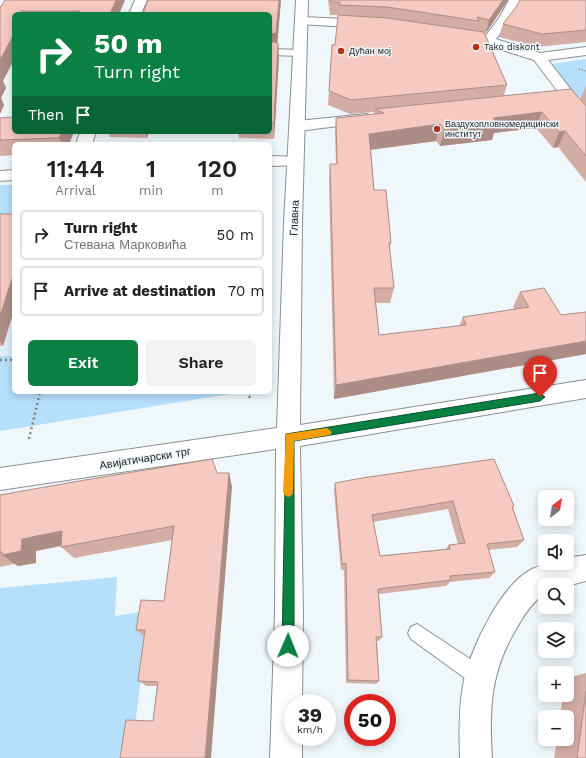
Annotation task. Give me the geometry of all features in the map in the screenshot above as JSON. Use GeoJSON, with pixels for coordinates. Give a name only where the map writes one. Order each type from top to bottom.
{"type":"FeatureCollection","features":[{"type":"Feature","properties":{"kind":"street"},"geometry":{"type":"LineString","coordinates":[[136,12],[141,0]]}},
{"type":"Feature","properties":{"kind":"street","name":"Главна"},"geometry":{"type":"LineString","coordinates":[[286,758],[289,437],[295,162],[298,126],[302,0]]}},
{"type":"Feature","properties":{"kind":"street"},"geometry":{"type":"LineString","coordinates":[[488,41],[505,19],[515,0]]}},
{"type":"Feature","properties":{"kind":"street"},"geometry":{"type":"LineString","coordinates":[[302,21],[377,25]]}},
{"type":"Feature","properties":{"kind":"street"},"geometry":{"type":"LineString","coordinates":[[448,34],[488,41],[539,57],[586,51]]}},
{"type":"Feature","properties":{"kind":"street"},"geometry":{"type":"LineString","coordinates":[[539,57],[586,119]]}},
{"type":"Feature","properties":{"kind":"street"},"geometry":{"type":"LineString","coordinates":[[551,100],[569,98]]}},
{"type":"Feature","properties":{"kind":"street"},"geometry":{"type":"LineString","coordinates":[[298,126],[378,118]]}},
{"type":"Feature","properties":{"kind":"street"},"geometry":{"type":"LineString","coordinates":[[272,161],[295,162]]}},
{"type":"Feature","properties":{"kind":"street"},"geometry":{"type":"LineString","coordinates":[[0,176],[12,176]]}},
{"type":"Feature","properties":{"kind":"street","name":"Авијатичарски трг"},"geometry":{"type":"LineString","coordinates":[[0,479],[289,437],[586,389]]}},
{"type":"Feature","properties":{"kind":"street"},"geometry":{"type":"LineString","coordinates":[[476,758],[474,710],[480,677],[492,641],[514,604],[528,588],[542,579],[586,568]]}},
{"type":"Feature","properties":{"kind":"lane"},"geometry":{"type":"LineString","coordinates":[[272,52],[301,53]]}},
{"type":"Feature","properties":{"kind":"lane"},"geometry":{"type":"LineString","coordinates":[[417,633],[480,677]]}},
{"type":"Feature","properties":{"kind":"path"},"geometry":{"type":"LineString","coordinates":[[0,360],[12,360]]}},
{"type":"Feature","properties":{"kind":"path"},"geometry":{"type":"LineString","coordinates":[[29,439],[40,394]]}},
{"type":"Feature","properties":{"kind":"path"},"geometry":{"type":"LineString","coordinates":[[247,394],[251,399]]}},
{"type":"Feature","properties":{"kind":"shaded area"},"geometry":{"type":"Polygon","coordinates":[[[586,59],[586,96],[569,98],[551,64],[586,59]]]}},
{"type":"Feature","properties":{"kind":"shaded area"},"geometry":{"type":"Polygon","coordinates":[[[0,185],[12,185],[12,222],[0,223],[0,185]]]}},
{"type":"Feature","properties":{"kind":"shaded area"},"geometry":{"type":"Polygon","coordinates":[[[12,222],[12,356],[0,356],[0,223],[12,222]]]}},
{"type":"Feature","properties":{"kind":"shaded area"},"geometry":{"type":"Polygon","coordinates":[[[0,356],[12,356],[12,394],[230,394],[0,431],[0,356]]]}},
{"type":"Feature","properties":{"kind":"shaded area"},"geometry":{"type":"Polygon","coordinates":[[[117,577],[115,616],[140,612],[146,637],[131,758],[0,758],[0,588],[117,577]]]}},
{"type":"Feature","properties":{"kind":"building"},"geometry":{"type":"Polygon","coordinates":[[[5,0],[116,0],[111,12],[12,12],[12,38],[0,60],[0,8],[5,0]]]}},
{"type":"Feature","properties":{"kind":"building"},"geometry":{"type":"Polygon","coordinates":[[[148,0],[279,0],[276,33],[272,34],[272,12],[144,12],[148,0]]]}},
{"type":"Feature","properties":{"kind":"building"},"geometry":{"type":"Polygon","coordinates":[[[330,0],[503,0],[489,20],[477,17],[479,21],[387,7],[339,5],[340,2],[331,2],[330,0]]]}},
{"type":"Feature","properties":{"kind":"building"},"geometry":{"type":"Polygon","coordinates":[[[520,0],[586,0],[586,30],[542,34],[503,24],[520,0]]]}},
{"type":"Feature","properties":{"kind":"building"},"geometry":{"type":"Polygon","coordinates":[[[338,15],[387,18],[484,32],[507,85],[351,100],[329,91],[332,45],[335,45],[338,15]]]}},
{"type":"Feature","properties":{"kind":"building"},"geometry":{"type":"Polygon","coordinates":[[[272,42],[278,43],[274,123],[272,123],[272,42]]]}},
{"type":"Feature","properties":{"kind":"building"},"geometry":{"type":"Polygon","coordinates":[[[571,89],[586,106],[586,156],[565,131],[559,132],[542,112],[493,118],[497,123],[444,130],[440,124],[369,134],[374,190],[386,190],[391,243],[389,243],[394,288],[374,288],[379,335],[466,325],[463,317],[529,307],[520,292],[544,288],[561,315],[586,312],[586,341],[336,385],[330,164],[337,164],[336,118],[384,113],[375,109],[571,89]]]}},
{"type":"Feature","properties":{"kind":"building"},"geometry":{"type":"Polygon","coordinates":[[[12,117],[12,134],[61,134],[59,138],[0,140],[0,118],[12,117]]]}},
{"type":"Feature","properties":{"kind":"building"},"geometry":{"type":"Polygon","coordinates":[[[0,214],[12,214],[12,279],[0,316],[0,214]]]}},
{"type":"Feature","properties":{"kind":"building"},"geometry":{"type":"Polygon","coordinates":[[[212,459],[217,473],[229,473],[205,758],[120,758],[126,720],[153,721],[158,682],[138,681],[145,630],[136,630],[141,600],[164,601],[174,526],[61,547],[62,531],[22,539],[21,551],[2,555],[2,552],[0,552],[0,495],[212,459]]]}},
{"type":"Feature","properties":{"kind":"building"},"geometry":{"type":"Polygon","coordinates":[[[494,459],[514,506],[512,507],[524,540],[487,544],[495,572],[450,576],[451,580],[378,589],[382,637],[376,637],[379,681],[348,680],[346,563],[342,564],[335,483],[494,459]],[[453,501],[372,515],[380,556],[450,549],[449,545],[465,543],[453,501]]]}},
{"type":"Feature","properties":{"kind":"building"},"geometry":{"type":"Polygon","coordinates":[[[586,691],[586,758],[577,758],[586,691]]]}},
{"type":"Feature","properties":{"kind":"slow traffic"},"geometry":{"type":"LineString","coordinates":[[288,492],[289,437],[327,432]]}},
{"type":"Feature","properties":{"kind":"place","name":"Tako diskont"},"geometry":{"type":"Point","coordinates":[476,47]}},
{"type":"Feature","properties":{"kind":"place","name":"Дућан мој"},"geometry":{"type":"Point","coordinates":[341,51]}},
{"type":"Feature","properties":{"kind":"place","name":"Ваздухопловномедицински институт"},"geometry":{"type":"Point","coordinates":[437,129]}},
{"type":"Feature","properties":{"kind":"route"},"geometry":{"type":"LineString","coordinates":[[288,646],[289,437],[540,397]]}}]}
